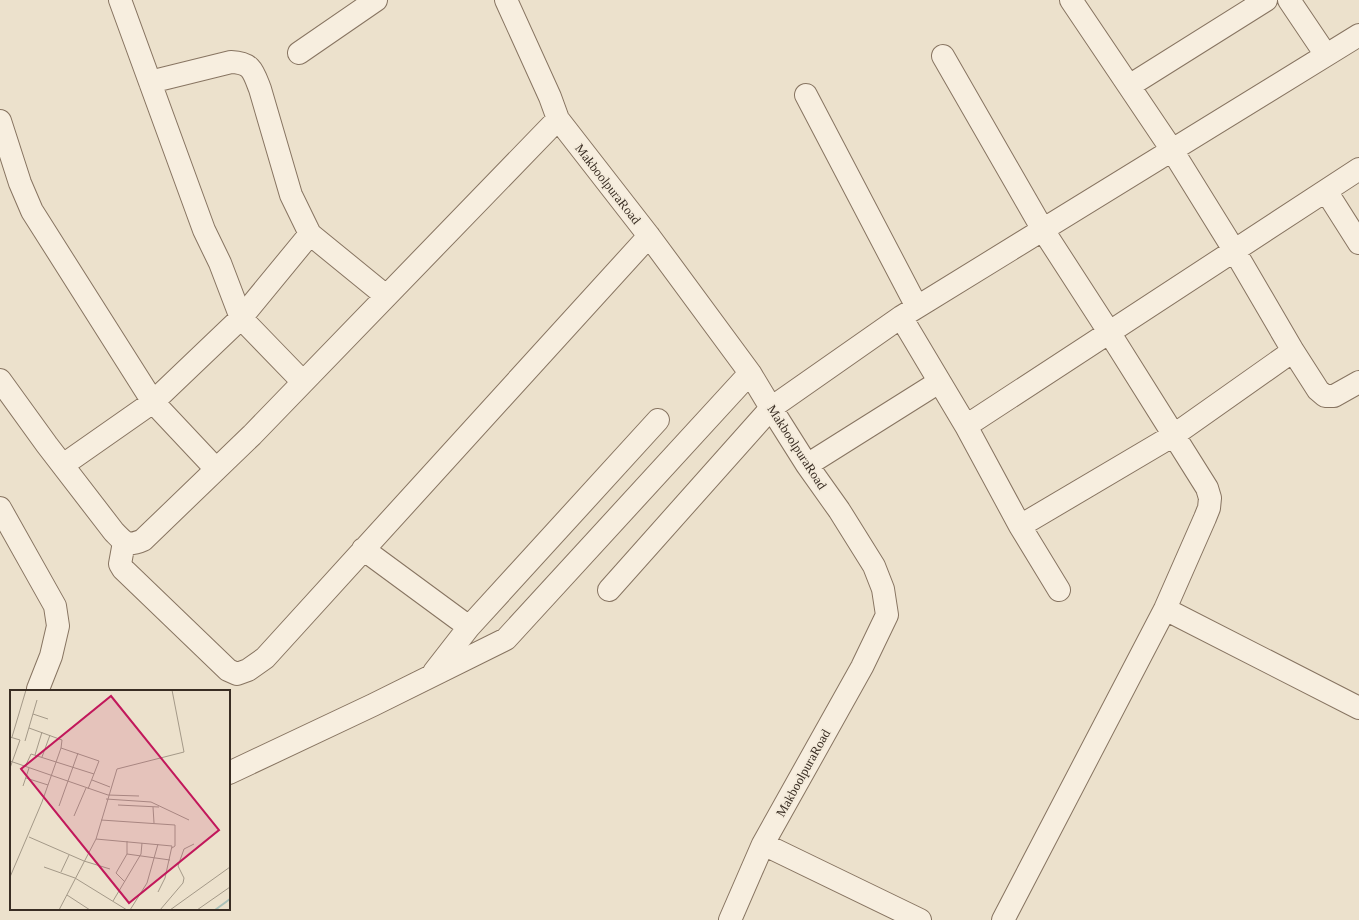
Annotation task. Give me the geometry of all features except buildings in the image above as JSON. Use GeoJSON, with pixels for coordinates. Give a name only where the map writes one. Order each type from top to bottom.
{"type":"FeatureCollection","features":[{"type":"Feature","properties":{"kind":"street"},"geometry":{"type":"LineString","coordinates":[[120,0],[204,230],[220,263],[241,318],[302,382]]}},
{"type":"Feature","properties":{"kind":"street"},"geometry":{"type":"LineString","coordinates":[[299,53],[376,0]]}},
{"type":"Feature","properties":{"kind":"street","name":"MakboolpuraRoad"},"geometry":{"type":"LineString","coordinates":[[506,0],[550,97],[558,120],[649,236],[750,373],[807,465],[839,510],[874,566],[883,589],[887,615],[862,667],[763,844],[730,920]]}},
{"type":"Feature","properties":{"kind":"street"},"geometry":{"type":"LineString","coordinates":[[1071,0],[1172,150],[1234,250],[1292,351],[1318,390],[1325,396],[1334,396],[1359,382]]}},
{"type":"Feature","properties":{"kind":"street"},"geometry":{"type":"LineString","coordinates":[[1129,86],[1266,0]]}},
{"type":"Feature","properties":{"kind":"street"},"geometry":{"type":"LineString","coordinates":[[1289,0],[1326,56]]}},
{"type":"Feature","properties":{"kind":"street"},"geometry":{"type":"LineString","coordinates":[[609,590],[771,408],[909,312],[1326,56],[1357,41]]}},
{"type":"Feature","properties":{"kind":"street"},"geometry":{"type":"LineString","coordinates":[[943,56],[1043,230],[1174,435],[1206,488],[1210,498],[1209,508],[1165,609],[1002,920]]}},
{"type":"Feature","properties":{"kind":"street"},"geometry":{"type":"LineString","coordinates":[[150,82],[231,62],[242,62],[250,67],[260,89],[291,194],[310,234],[386,296]]}},
{"type":"Feature","properties":{"kind":"street"},"geometry":{"type":"LineString","coordinates":[[806,95],[909,312],[939,382],[966,426],[1020,526],[1060,590]]}},
{"type":"Feature","properties":{"kind":"street"},"geometry":{"type":"LineString","coordinates":[[0,380],[114,532],[124,542],[133,544],[143,540],[302,382],[558,120]]}},
{"type":"Feature","properties":{"kind":"street"},"geometry":{"type":"LineString","coordinates":[[0,121],[20,183],[32,211],[153,402],[216,469]]}},
{"type":"Feature","properties":{"kind":"street"},"geometry":{"type":"LineString","coordinates":[[966,426],[1359,169]]}},
{"type":"Feature","properties":{"kind":"street"},"geometry":{"type":"LineString","coordinates":[[1326,191],[1359,243]]}},
{"type":"Feature","properties":{"kind":"street"},"geometry":{"type":"LineString","coordinates":[[63,466],[153,402],[241,318],[310,234]]}},
{"type":"Feature","properties":{"kind":"street"},"geometry":{"type":"LineString","coordinates":[[124,542],[120,564],[122,569],[228,670],[238,674],[248,670],[265,658],[649,236]]}},
{"type":"Feature","properties":{"kind":"street"},"geometry":{"type":"LineString","coordinates":[[1020,526],[1174,435],[1292,351]]}},
{"type":"Feature","properties":{"kind":"street"},"geometry":{"type":"LineString","coordinates":[[230,772],[506,639],[750,373]]}},
{"type":"Feature","properties":{"kind":"street"},"geometry":{"type":"LineString","coordinates":[[807,465],[939,382]]}},
{"type":"Feature","properties":{"kind":"street"},"geometry":{"type":"LineString","coordinates":[[431,676],[469,627],[658,420]]}},
{"type":"Feature","properties":{"kind":"street"},"geometry":{"type":"LineString","coordinates":[[0,508],[55,606],[58,626],[52,656],[38,689]]}},
{"type":"Feature","properties":{"kind":"street"},"geometry":{"type":"LineString","coordinates":[[363,550],[469,627]]}},
{"type":"Feature","properties":{"kind":"street"},"geometry":{"type":"LineString","coordinates":[[1165,609],[1359,708]]}},
{"type":"Feature","properties":{"kind":"street"},"geometry":{"type":"LineString","coordinates":[[763,844],[920,920]]}}]}
